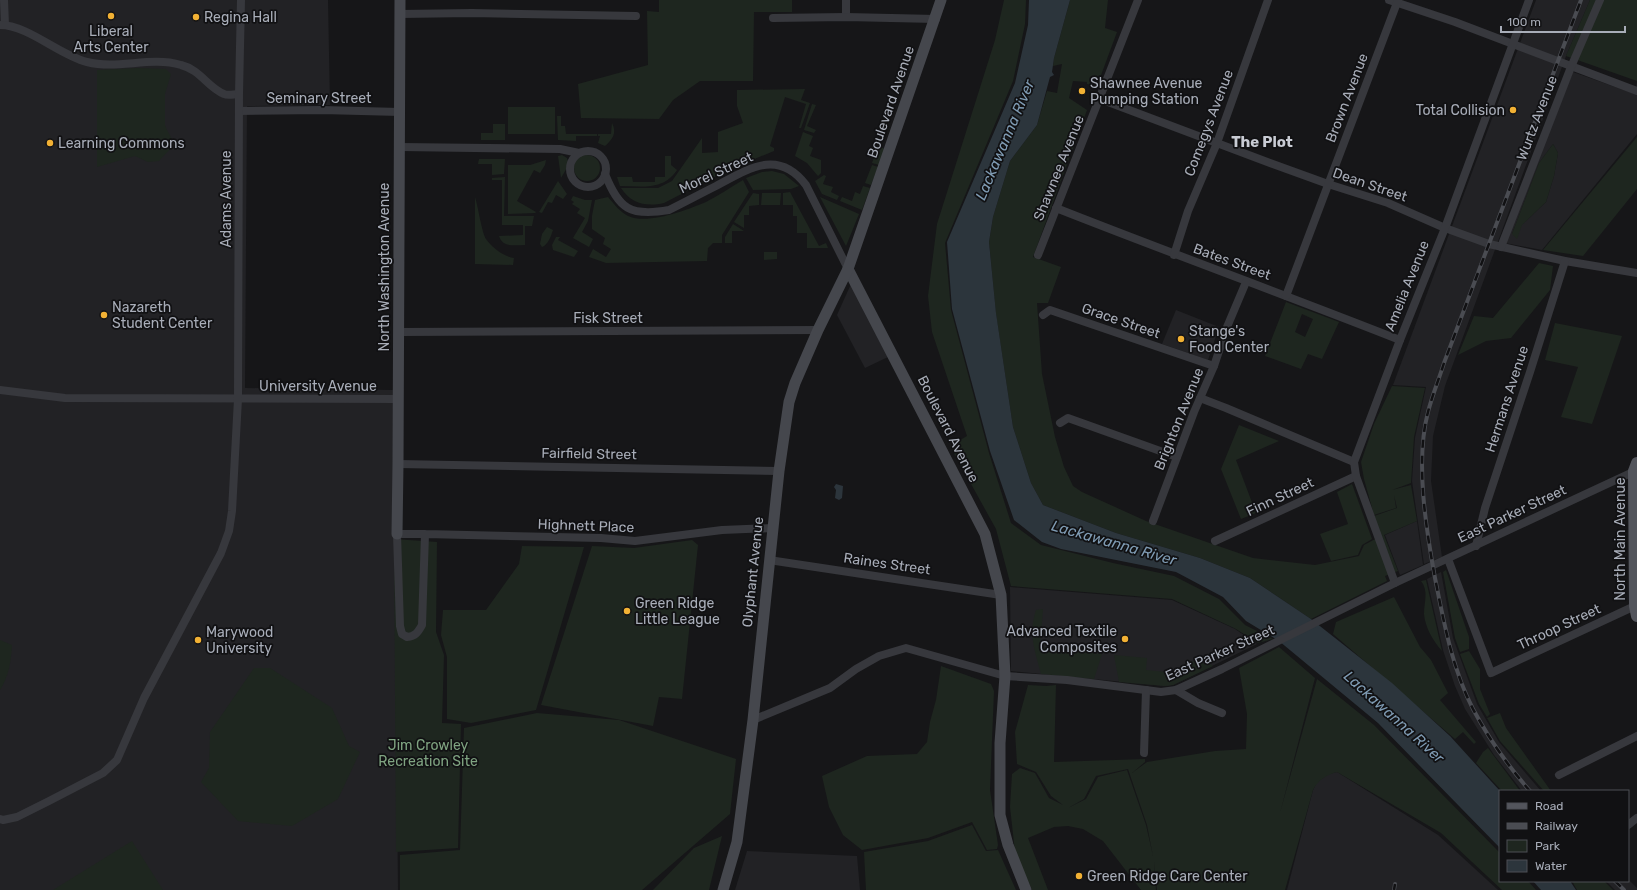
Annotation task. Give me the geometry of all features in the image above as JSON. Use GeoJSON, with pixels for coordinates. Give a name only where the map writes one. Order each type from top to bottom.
{"type":"FeatureCollection","features":[{"type":"Feature","properties":{"kind":"main road","name":"North Main Avenue"},"geometry":{"type":"LineString","coordinates":[[1636,468],[1636,609]]}},
{"type":"Feature","properties":{"kind":"street"},"geometry":{"type":"LineString","coordinates":[[4,0],[3,25],[24,32],[65,54],[83,61],[104,64],[137,62],[170,62],[181,64],[199,73],[214,88],[224,94],[239,94]]}},
{"type":"Feature","properties":{"kind":"street","name":"Adams Avenue"},"geometry":{"type":"LineString","coordinates":[[0,820],[16,817],[49,801],[103,773],[117,760],[144,698],[221,553],[229,531],[235,463],[238,399],[239,94],[241,0]]}},
{"type":"Feature","properties":{"kind":"street","name":"North Washington Avenue"},"geometry":{"type":"LineString","coordinates":[[397,534],[400,0]]}},
{"type":"Feature","properties":{"kind":"street"},"geometry":{"type":"LineString","coordinates":[[846,0],[846,17]]}},
{"type":"Feature","properties":{"kind":"street","name":"Boulevard Avenue"},"geometry":{"type":"LineString","coordinates":[[941,0],[936,19],[848,268],[985,534],[1001,595],[1005,676],[1000,743],[1000,815],[1008,845],[1026,890]]}},
{"type":"Feature","properties":{"kind":"street","name":"Shawnee Avenue"},"geometry":{"type":"LineString","coordinates":[[1038,255],[1138,0]]}},
{"type":"Feature","properties":{"kind":"street","name":"Comegys Avenue"},"geometry":{"type":"LineString","coordinates":[[1174,255],[1188,210],[1217,143],[1268,0]]}},
{"type":"Feature","properties":{"kind":"street","name":"Amelia Avenue"},"geometry":{"type":"LineString","coordinates":[[1395,583],[1356,476],[1354,462],[1444,228],[1529,0]]}},
{"type":"Feature","properties":{"kind":"street","name":"Wurtz Avenue"},"geometry":{"type":"LineString","coordinates":[[1501,247],[1571,67],[1600,0]]}},
{"type":"Feature","properties":{"kind":"street"},"geometry":{"type":"LineString","coordinates":[[1395,1],[1455,22],[1637,91]]}},
{"type":"Feature","properties":{"kind":"street","name":"Brown Avenue"},"geometry":{"type":"LineString","coordinates":[[1286,296],[1395,1]]}},
{"type":"Feature","properties":{"kind":"street"},"geometry":{"type":"LineString","coordinates":[[400,14],[486,13],[636,16]]}},
{"type":"Feature","properties":{"kind":"street"},"geometry":{"type":"LineString","coordinates":[[773,18],[846,17],[936,19]]}},
{"type":"Feature","properties":{"kind":"street","name":"Dean Street"},"geometry":{"type":"LineString","coordinates":[[1100,99],[1328,184],[1388,203],[1444,228],[1501,247],[1637,273]]}},
{"type":"Feature","properties":{"kind":"street","name":"Seminary Street"},"geometry":{"type":"LineString","coordinates":[[239,111],[322,110],[400,112]]}},
{"type":"Feature","properties":{"kind":"street","name":"Morel Street"},"geometry":{"type":"LineString","coordinates":[[400,147],[560,149],[579,153],[590,151],[600,156],[605,166],[605,174],[612,192],[624,206],[640,212],[655,212],[675,207],[755,166],[774,165],[792,170],[799,175],[806,185],[848,268]]}},
{"type":"Feature","properties":{"kind":"street"},"geometry":{"type":"LineString","coordinates":[[579,153],[574,156],[570,167],[572,178],[576,183],[582,186],[594,186],[605,174]]}},
{"type":"Feature","properties":{"kind":"street","name":"Bates Street"},"geometry":{"type":"LineString","coordinates":[[1056,208],[1174,255],[1400,340]]}},
{"type":"Feature","properties":{"kind":"street","name":"Hermans Avenue"},"geometry":{"type":"LineString","coordinates":[[1476,546],[1485,508],[1565,260]]}},
{"type":"Feature","properties":{"kind":"street","name":"Olyphant Avenue"},"geometry":{"type":"LineString","coordinates":[[723,890],[737,842],[753,720],[779,471],[789,402],[795,383],[818,330],[848,268]]}},
{"type":"Feature","properties":{"kind":"street","name":"Brighton Avenue"},"geometry":{"type":"LineString","coordinates":[[1153,521],[1246,282]]}},
{"type":"Feature","properties":{"kind":"street","name":"Grace Street"},"geometry":{"type":"LineString","coordinates":[[1043,315],[1050,310],[1214,366]]}},
{"type":"Feature","properties":{"kind":"street","name":"Fisk Street"},"geometry":{"type":"LineString","coordinates":[[399,332],[818,330]]}},
{"type":"Feature","properties":{"kind":"street","name":"University Avenue"},"geometry":{"type":"LineString","coordinates":[[0,390],[65,398],[398,399]]}},
{"type":"Feature","properties":{"kind":"street"},"geometry":{"type":"LineString","coordinates":[[1200,398],[1354,462]]}},
{"type":"Feature","properties":{"kind":"street"},"geometry":{"type":"LineString","coordinates":[[1060,423],[1068,418],[1177,457]]}},
{"type":"Feature","properties":{"kind":"street","name":"Fairfield Street"},"geometry":{"type":"LineString","coordinates":[[398,464],[779,471]]}},
{"type":"Feature","properties":{"kind":"street","name":"East Parker Street"},"geometry":{"type":"LineString","coordinates":[[753,720],[830,688],[856,669],[879,656],[906,648],[1005,676],[1067,680],[1161,692],[1176,690],[1636,468]]}},
{"type":"Feature","properties":{"kind":"street","name":"Finn Street"},"geometry":{"type":"LineString","coordinates":[[1215,541],[1356,476]]}},
{"type":"Feature","properties":{"kind":"street","name":"Highnett Place"},"geometry":{"type":"LineString","coordinates":[[397,534],[601,538],[634,541],[722,530],[773,528]]}},
{"type":"Feature","properties":{"kind":"street"},"geometry":{"type":"LineString","coordinates":[[397,534],[400,626],[402,634],[407,637],[414,636],[422,625],[425,534]]}},
{"type":"Feature","properties":{"kind":"street","name":"Throop Street"},"geometry":{"type":"LineString","coordinates":[[1448,559],[1492,673],[1636,609]]}},
{"type":"Feature","properties":{"kind":"street","name":"Raines Street"},"geometry":{"type":"LineString","coordinates":[[769,560],[1001,595]]}},
{"type":"Feature","properties":{"kind":"street"},"geometry":{"type":"LineString","coordinates":[[1144,753],[1146,690]]}},
{"type":"Feature","properties":{"kind":"street"},"geometry":{"type":"LineString","coordinates":[[1176,690],[1198,703],[1222,713]]}},
{"type":"Feature","properties":{"kind":"street"},"geometry":{"type":"LineString","coordinates":[[1559,776],[1637,736]]}},
{"type":"Feature","properties":{"kind":"street"},"geometry":{"type":"LineString","coordinates":[[1629,824],[1637,818]]}},
{"type":"Feature","properties":{"kind":"shaded area","name":"Marywood University"},"geometry":{"type":"Polygon","coordinates":[[[0,0],[328,0],[330,105],[247,106],[245,388],[393,390],[398,890],[0,890],[0,0]]]}},
{"type":"Feature","properties":{"kind":"shaded area"},"geometry":{"type":"Polygon","coordinates":[[[1536,0],[1590,0],[1566,56],[1445,386],[1433,436],[1431,481],[1442,557],[1424,564],[1412,481],[1415,438],[1426,387],[1393,385],[1536,0]]]}},
{"type":"Feature","properties":{"kind":"shaded area"},"geometry":{"type":"Polygon","coordinates":[[[1573,72],[1635,94],[1637,82],[1637,134],[1542,250],[1505,243],[1573,72]],[[1553,144],[1539,163],[1512,234],[1546,202],[1554,176],[1558,153],[1553,144]]]}},
{"type":"Feature","properties":{"kind":"shaded area"},"geometry":{"type":"Polygon","coordinates":[[[851,284],[888,357],[865,368],[837,315],[851,284]]]}},
{"type":"Feature","properties":{"kind":"shaded area"},"geometry":{"type":"Polygon","coordinates":[[[1176,310],[1219,327],[1208,360],[1162,344],[1176,310]]]}},
{"type":"Feature","properties":{"kind":"shaded area"},"geometry":{"type":"Polygon","coordinates":[[[1417,521],[1423,565],[1400,575],[1385,535],[1417,521]]]}},
{"type":"Feature","properties":{"kind":"shaded area"},"geometry":{"type":"Polygon","coordinates":[[[1441,572],[1453,638],[1477,704],[1499,742],[1540,790],[1521,790],[1494,755],[1465,709],[1455,686],[1443,650],[1427,579],[1441,572]]]}},
{"type":"Feature","properties":{"kind":"shaded area"},"geometry":{"type":"Polygon","coordinates":[[[1010,587],[1172,600],[1235,629],[1257,644],[1173,685],[1165,686],[1011,671],[1010,587]]]}},
{"type":"Feature","properties":{"kind":"shaded area"},"geometry":{"type":"Polygon","coordinates":[[[1337,772],[1438,835],[1498,890],[1287,890],[1313,790],[1317,782],[1328,774],[1337,772]]]}},
{"type":"Feature","properties":{"kind":"shaded area"},"geometry":{"type":"Polygon","coordinates":[[[747,851],[857,856],[860,890],[735,890],[747,851]]]}},
{"type":"Feature","properties":{"kind":"shaded area"},"geometry":{"type":"Polygon","coordinates":[[[1629,880],[1637,888],[1637,890],[1615,890],[1607,882],[1629,882],[1629,880]]]}},
{"type":"Feature","properties":{"kind":"green space"},"geometry":{"type":"Polygon","coordinates":[[[659,0],[792,0],[792,12],[754,12],[753,81],[700,81],[673,100],[659,119],[581,118],[578,84],[648,65],[647,11],[659,12],[659,0]]]}},
{"type":"Feature","properties":{"kind":"green space"},"geometry":{"type":"Polygon","coordinates":[[[1004,0],[1026,0],[1025,24],[1013,81],[945,243],[951,310],[989,453],[1011,523],[1041,545],[1174,576],[1219,599],[1245,625],[1273,639],[1258,643],[1236,629],[1172,599],[1011,586],[996,529],[950,446],[967,436],[932,332],[928,296],[937,224],[995,40],[1004,0]]]}},
{"type":"Feature","properties":{"kind":"green space"},"geometry":{"type":"Polygon","coordinates":[[[1070,0],[1108,0],[1105,28],[1117,32],[1097,86],[1087,84],[1087,82],[1073,81],[1069,98],[1087,110],[1033,257],[1061,267],[1048,303],[1037,303],[1042,374],[1055,437],[1064,467],[1073,486],[1082,492],[1146,521],[1253,558],[1315,565],[1359,556],[1364,545],[1381,536],[1374,516],[1397,508],[1394,495],[1396,508],[1374,515],[1364,479],[1361,462],[1374,424],[1392,386],[1425,388],[1414,437],[1411,483],[1392,490],[1411,485],[1417,521],[1384,535],[1398,571],[1385,576],[1387,581],[1311,619],[1250,578],[1200,558],[1116,533],[1043,505],[1031,483],[1013,427],[996,314],[989,242],[993,217],[1010,161],[1037,125],[1047,91],[1057,93],[1062,64],[1053,66],[1054,58],[1070,0]]]}},
{"type":"Feature","properties":{"kind":"green space"},"geometry":{"type":"Polygon","coordinates":[[[1590,0],[1637,0],[1637,81],[1566,56],[1590,0]]]}},
{"type":"Feature","properties":{"kind":"green space"},"geometry":{"type":"Polygon","coordinates":[[[138,68],[166,69],[171,74],[165,94],[165,125],[173,141],[172,147],[159,161],[148,162],[135,156],[97,167],[97,70],[138,68]]]}},
{"type":"Feature","properties":{"kind":"green space"},"geometry":{"type":"Polygon","coordinates":[[[805,89],[801,100],[810,103],[801,128],[799,128],[806,104],[785,97],[770,146],[774,148],[774,151],[730,169],[664,203],[652,205],[640,203],[630,198],[621,188],[658,188],[672,181],[702,138],[702,153],[718,152],[718,132],[743,123],[737,106],[737,90],[805,89]]]}},
{"type":"Feature","properties":{"kind":"green space"},"geometry":{"type":"Polygon","coordinates":[[[812,104],[816,105],[807,126],[816,130],[814,133],[804,130],[812,104]]]}},
{"type":"Feature","properties":{"kind":"green space"},"geometry":{"type":"Polygon","coordinates":[[[508,107],[555,107],[555,134],[508,134],[508,107]]]}},
{"type":"Feature","properties":{"kind":"green space"},"geometry":{"type":"Polygon","coordinates":[[[557,116],[561,116],[561,126],[565,126],[566,134],[597,134],[597,136],[576,136],[576,141],[558,140],[557,116]]]}},
{"type":"Feature","properties":{"kind":"green space"},"geometry":{"type":"Polygon","coordinates":[[[612,123],[614,133],[610,141],[605,146],[598,143],[600,136],[598,136],[598,134],[611,134],[612,123]]]}},
{"type":"Feature","properties":{"kind":"green space"},"geometry":{"type":"Polygon","coordinates":[[[493,124],[505,124],[505,140],[481,140],[481,133],[493,133],[493,124]]]}},
{"type":"Feature","properties":{"kind":"green space"},"geometry":{"type":"Polygon","coordinates":[[[803,132],[813,136],[809,146],[813,148],[810,156],[821,160],[821,173],[818,176],[807,163],[795,156],[803,132]]]}},
{"type":"Feature","properties":{"kind":"green space"},"geometry":{"type":"Polygon","coordinates":[[[1637,137],[1637,189],[1583,256],[1543,250],[1637,137]]]}},
{"type":"Feature","properties":{"kind":"green space"},"geometry":{"type":"Polygon","coordinates":[[[1553,144],[1558,153],[1554,176],[1546,202],[1522,225],[1517,239],[1512,234],[1539,163],[1553,144]]]}},
{"type":"Feature","properties":{"kind":"green space"},"geometry":{"type":"Polygon","coordinates":[[[877,145],[885,149],[879,165],[872,163],[876,152],[869,149],[877,145]]]}},
{"type":"Feature","properties":{"kind":"green space"},"geometry":{"type":"Polygon","coordinates":[[[562,155],[567,158],[568,163],[567,168],[561,178],[558,156],[562,155]]]}},
{"type":"Feature","properties":{"kind":"green space"},"geometry":{"type":"Polygon","coordinates":[[[587,155],[596,159],[600,168],[596,177],[587,181],[578,177],[574,168],[578,159],[587,155]]]}},
{"type":"Feature","properties":{"kind":"green space"},"geometry":{"type":"Polygon","coordinates":[[[665,156],[671,156],[671,165],[677,170],[665,181],[652,186],[620,186],[617,177],[632,177],[633,182],[655,182],[655,177],[665,177],[665,156]]]}},
{"type":"Feature","properties":{"kind":"green space"},"geometry":{"type":"Polygon","coordinates":[[[479,159],[505,159],[504,174],[492,175],[492,164],[478,164],[479,159]]]}},
{"type":"Feature","properties":{"kind":"green space"},"geometry":{"type":"Polygon","coordinates":[[[546,160],[540,173],[534,170],[517,201],[536,212],[508,214],[508,165],[530,165],[546,160]]]}},
{"type":"Feature","properties":{"kind":"green space"},"geometry":{"type":"Polygon","coordinates":[[[872,165],[878,167],[871,185],[865,183],[872,165]]]}},
{"type":"Feature","properties":{"kind":"green space"},"geometry":{"type":"Polygon","coordinates":[[[772,171],[784,174],[799,186],[791,189],[753,190],[746,178],[762,172],[772,171]]]}},
{"type":"Feature","properties":{"kind":"green space"},"geometry":{"type":"Polygon","coordinates":[[[824,175],[826,176],[823,184],[833,187],[831,192],[839,196],[837,200],[822,194],[815,181],[824,175]]]}},
{"type":"Feature","properties":{"kind":"green space"},"geometry":{"type":"Polygon","coordinates":[[[505,177],[504,216],[534,216],[532,226],[525,226],[525,245],[506,244],[499,236],[523,235],[523,225],[502,225],[502,180],[492,180],[492,178],[505,177]]]}},
{"type":"Feature","properties":{"kind":"green space"},"geometry":{"type":"Polygon","coordinates":[[[743,180],[749,192],[722,235],[722,243],[713,243],[708,248],[707,261],[606,263],[589,257],[593,249],[606,257],[611,249],[603,244],[605,238],[592,229],[592,216],[595,200],[608,197],[628,216],[646,219],[656,218],[689,209],[706,202],[743,180]]]}},
{"type":"Feature","properties":{"kind":"green space"},"geometry":{"type":"Polygon","coordinates":[[[558,181],[567,194],[563,199],[556,195],[552,203],[548,202],[542,213],[539,212],[558,181]]]}},
{"type":"Feature","properties":{"kind":"green space"},"geometry":{"type":"Polygon","coordinates":[[[863,186],[870,188],[862,210],[840,201],[842,197],[852,201],[855,192],[860,194],[863,186]]]}},
{"type":"Feature","properties":{"kind":"green space"},"geometry":{"type":"Polygon","coordinates":[[[790,192],[819,246],[826,243],[828,248],[807,248],[807,233],[797,233],[797,216],[793,216],[793,205],[783,205],[783,193],[790,192]]]}},
{"type":"Feature","properties":{"kind":"green space"},"geometry":{"type":"Polygon","coordinates":[[[753,193],[759,194],[759,205],[749,206],[749,215],[744,215],[744,228],[734,222],[753,193]]]}},
{"type":"Feature","properties":{"kind":"green space"},"geometry":{"type":"Polygon","coordinates":[[[762,193],[781,193],[780,205],[761,205],[762,193]]]}},
{"type":"Feature","properties":{"kind":"green space"},"geometry":{"type":"Polygon","coordinates":[[[573,196],[585,200],[592,200],[588,221],[582,232],[593,239],[589,247],[573,238],[585,218],[577,213],[580,209],[572,204],[574,202],[571,200],[573,196]]]}},
{"type":"Feature","properties":{"kind":"green space"},"geometry":{"type":"Polygon","coordinates":[[[475,197],[486,239],[499,252],[514,258],[513,265],[475,264],[475,197]]]}},
{"type":"Feature","properties":{"kind":"green space"},"geometry":{"type":"Polygon","coordinates":[[[820,197],[859,214],[846,246],[820,197]]]}},
{"type":"Feature","properties":{"kind":"green space"},"geometry":{"type":"Polygon","coordinates":[[[733,224],[744,231],[732,231],[732,243],[725,243],[725,237],[733,224]]]}},
{"type":"Feature","properties":{"kind":"green space"},"geometry":{"type":"Polygon","coordinates":[[[547,227],[553,230],[548,242],[542,247],[540,244],[542,234],[547,227]]]}},
{"type":"Feature","properties":{"kind":"green space"},"geometry":{"type":"Polygon","coordinates":[[[556,237],[560,237],[558,240],[578,251],[574,257],[553,250],[552,245],[556,237]]]}},
{"type":"Feature","properties":{"kind":"green space"},"geometry":{"type":"Polygon","coordinates":[[[764,252],[777,252],[777,259],[764,260],[764,252]]]}},
{"type":"Feature","properties":{"kind":"green space"},"geometry":{"type":"Polygon","coordinates":[[[1539,263],[1553,266],[1550,290],[1511,338],[1486,341],[1458,355],[1474,316],[1493,318],[1539,263]]]}},
{"type":"Feature","properties":{"kind":"green space"},"geometry":{"type":"Polygon","coordinates":[[[1286,302],[1339,322],[1322,359],[1308,354],[1301,369],[1265,356],[1286,302]],[[1302,314],[1295,332],[1305,337],[1313,319],[1302,314]]]}},
{"type":"Feature","properties":{"kind":"green space"},"geometry":{"type":"Polygon","coordinates":[[[1555,323],[1622,336],[1592,424],[1561,417],[1578,367],[1545,360],[1555,323]]]}},
{"type":"Feature","properties":{"kind":"green space"},"geometry":{"type":"Polygon","coordinates":[[[1239,425],[1279,441],[1236,460],[1256,513],[1241,519],[1221,469],[1239,425]]]}},
{"type":"Feature","properties":{"kind":"green space"},"geometry":{"type":"Polygon","coordinates":[[[1352,484],[1372,539],[1362,545],[1358,555],[1331,561],[1320,534],[1348,524],[1337,492],[1352,484]]]}},
{"type":"Feature","properties":{"kind":"green space","name":"Jim Crowley Recreation Site"},"geometry":{"type":"Polygon","coordinates":[[[394,539],[437,542],[436,632],[444,655],[442,723],[461,724],[458,848],[396,852],[394,539]]]}},
{"type":"Feature","properties":{"kind":"green space"},"geometry":{"type":"Polygon","coordinates":[[[692,540],[698,545],[682,699],[659,697],[653,726],[541,705],[592,546],[634,548],[692,540]]]}},
{"type":"Feature","properties":{"kind":"green space"},"geometry":{"type":"Polygon","coordinates":[[[522,546],[584,547],[536,710],[471,723],[447,719],[447,657],[441,635],[443,610],[486,610],[519,564],[522,546]]]}},
{"type":"Feature","properties":{"kind":"green space"},"geometry":{"type":"Polygon","coordinates":[[[1446,570],[1469,637],[1469,649],[1460,652],[1455,638],[1443,572],[1446,570]]]}},
{"type":"Feature","properties":{"kind":"green space"},"geometry":{"type":"Polygon","coordinates":[[[1426,580],[1442,651],[1430,634],[1426,624],[1424,614],[1426,597],[1425,589],[1421,581],[1426,580]]]}},
{"type":"Feature","properties":{"kind":"green space"},"geometry":{"type":"Polygon","coordinates":[[[1394,597],[1420,647],[1431,660],[1448,693],[1440,700],[1476,742],[1474,744],[1463,732],[1455,739],[1333,634],[1336,622],[1394,597]]]}},
{"type":"Feature","properties":{"kind":"green space"},"geometry":{"type":"Polygon","coordinates":[[[1043,609],[1040,647],[1102,654],[1094,679],[1041,674],[1032,635],[1036,610],[1043,609]]]}},
{"type":"Feature","properties":{"kind":"green space"},"geometry":{"type":"Polygon","coordinates":[[[0,640],[12,645],[9,668],[6,679],[0,690],[0,640]]]}},
{"type":"Feature","properties":{"kind":"green space"},"geometry":{"type":"Polygon","coordinates":[[[1279,647],[1315,678],[1280,813],[1317,679],[1374,725],[1499,852],[1499,882],[1529,882],[1536,890],[1502,890],[1441,833],[1337,772],[1323,778],[1317,783],[1313,790],[1285,890],[1157,890],[1154,861],[1156,890],[1141,890],[1103,841],[1083,829],[1068,826],[1054,827],[1028,838],[1048,890],[1032,890],[1015,852],[1010,807],[1012,774],[1020,768],[1035,773],[1049,798],[1063,805],[1051,796],[1036,772],[1017,764],[1015,732],[1028,685],[1056,685],[1054,762],[1145,759],[1145,762],[1132,773],[1147,762],[1215,751],[1246,749],[1247,714],[1239,668],[1279,647]],[[1128,769],[1096,776],[1084,799],[1068,808],[1086,799],[1098,777],[1127,770],[1146,825],[1153,856],[1147,825],[1128,769]]]}},
{"type":"Feature","properties":{"kind":"green space"},"geometry":{"type":"Polygon","coordinates":[[[1469,651],[1480,669],[1480,689],[1490,714],[1487,717],[1479,704],[1460,654],[1469,651]]]}},
{"type":"Feature","properties":{"kind":"green space"},"geometry":{"type":"Polygon","coordinates":[[[1114,655],[1147,658],[1146,670],[1187,674],[1188,661],[1208,663],[1213,666],[1173,685],[1165,686],[1119,682],[1114,655]]]}},
{"type":"Feature","properties":{"kind":"green space"},"geometry":{"type":"Polygon","coordinates":[[[941,666],[991,684],[994,691],[990,790],[998,845],[997,849],[987,850],[972,822],[928,838],[862,850],[843,835],[829,807],[822,776],[867,756],[917,754],[927,742],[930,722],[936,700],[941,666]]]}},
{"type":"Feature","properties":{"kind":"green space"},"geometry":{"type":"Polygon","coordinates":[[[254,668],[270,668],[332,708],[349,746],[360,752],[338,799],[292,826],[238,821],[201,782],[209,768],[210,732],[254,668]]]}},
{"type":"Feature","properties":{"kind":"green space"},"geometry":{"type":"Polygon","coordinates":[[[537,713],[619,720],[736,759],[730,814],[642,890],[400,890],[400,855],[460,850],[464,728],[537,713]]]}},
{"type":"Feature","properties":{"kind":"green space"},"geometry":{"type":"Polygon","coordinates":[[[1500,713],[1506,728],[1550,790],[1543,790],[1500,741],[1487,718],[1500,713]]]}},
{"type":"Feature","properties":{"kind":"green space"},"geometry":{"type":"Polygon","coordinates":[[[1488,748],[1519,790],[1501,790],[1476,763],[1483,752],[1488,748]]]}},
{"type":"Feature","properties":{"kind":"green space"},"geometry":{"type":"Polygon","coordinates":[[[972,825],[986,851],[998,850],[1016,890],[866,890],[864,852],[928,841],[972,825]]]}},
{"type":"Feature","properties":{"kind":"green space"},"geometry":{"type":"Polygon","coordinates":[[[722,836],[709,890],[653,890],[694,848],[722,836]]]}},
{"type":"Feature","properties":{"kind":"green space"},"geometry":{"type":"Polygon","coordinates":[[[132,841],[163,890],[53,890],[132,841]]]}},
{"type":"Feature","properties":{"kind":"green space"},"geometry":{"type":"Polygon","coordinates":[[[1573,882],[1605,882],[1613,890],[1577,890],[1573,882]]]}},
{"type":"Feature","properties":{"kind":"water","name":"Lackawanna River"},"geometry":{"type":"Polygon","coordinates":[[[1029,0],[1070,0],[1054,58],[1052,72],[1054,75],[1050,77],[1037,125],[1010,161],[993,217],[989,242],[996,313],[1013,427],[1031,483],[1043,505],[1116,533],[1200,558],[1250,578],[1311,619],[1392,683],[1450,736],[1499,790],[1499,847],[1378,723],[1279,641],[1246,621],[1223,597],[1176,572],[1061,549],[1042,542],[1014,520],[990,451],[952,309],[947,242],[1015,83],[1028,25],[1029,0]]]}},
{"type":"Feature","properties":{"kind":"water"},"geometry":{"type":"Polygon","coordinates":[[[836,484],[843,486],[842,498],[839,500],[835,498],[836,490],[834,487],[836,484]]]}},
{"type":"Feature","properties":{"kind":"water"},"geometry":{"type":"Polygon","coordinates":[[[1534,882],[1571,882],[1576,890],[1541,890],[1534,882]]]}},
{"type":"Feature","properties":{"kind":"railway"},"geometry":{"type":"LineString","coordinates":[[1529,790],[1499,752],[1473,709],[1459,678],[1442,612],[1428,538],[1423,495],[1422,452],[1428,412],[1444,363],[1581,0]]}},
{"type":"Feature","properties":{"kind":"railway"},"geometry":{"type":"LineString","coordinates":[[1616,882],[1624,890]]}},
{"type":"Feature","properties":{"kind":"railway"},"geometry":{"type":"LineString","coordinates":[[1394,890],[1395,884]]}},
{"type":"Feature","properties":{"kind":"place","name":"Liberal Arts Center"},"geometry":{"type":"Point","coordinates":[111,16]}},
{"type":"Feature","properties":{"kind":"place","name":"Regina Hall"},"geometry":{"type":"Point","coordinates":[196,17]}},
{"type":"Feature","properties":{"kind":"place","name":"Shawnee Avenue Pumping Station"},"geometry":{"type":"Point","coordinates":[1082,91]}},
{"type":"Feature","properties":{"kind":"place","name":"Total Collision"},"geometry":{"type":"Point","coordinates":[1513,110]}},
{"type":"Feature","properties":{"kind":"place","name":"Learning Commons"},"geometry":{"type":"Point","coordinates":[50,143]}},
{"type":"Feature","properties":{"kind":"place","name":"Nazareth Student Center"},"geometry":{"type":"Point","coordinates":[104,315]}},
{"type":"Feature","properties":{"kind":"place","name":"Stange's Food Center"},"geometry":{"type":"Point","coordinates":[1181,339]}},
{"type":"Feature","properties":{"kind":"place","name":"Green Ridge Little League"},"geometry":{"type":"Point","coordinates":[627,611]}},
{"type":"Feature","properties":{"kind":"place","name":"Advanced Textile Composites"},"geometry":{"type":"Point","coordinates":[1125,639]}},
{"type":"Feature","properties":{"kind":"place","name":"Marywood University"},"geometry":{"type":"Point","coordinates":[198,640]}},
{"type":"Feature","properties":{"kind":"place","name":"Green Ridge Care Center"},"geometry":{"type":"Point","coordinates":[1079,876]}},
{"type":"Feature","properties":{"kind":"district","name":"The Plot"},"geometry":{"type":"Point","coordinates":[1262,142]}}]}
